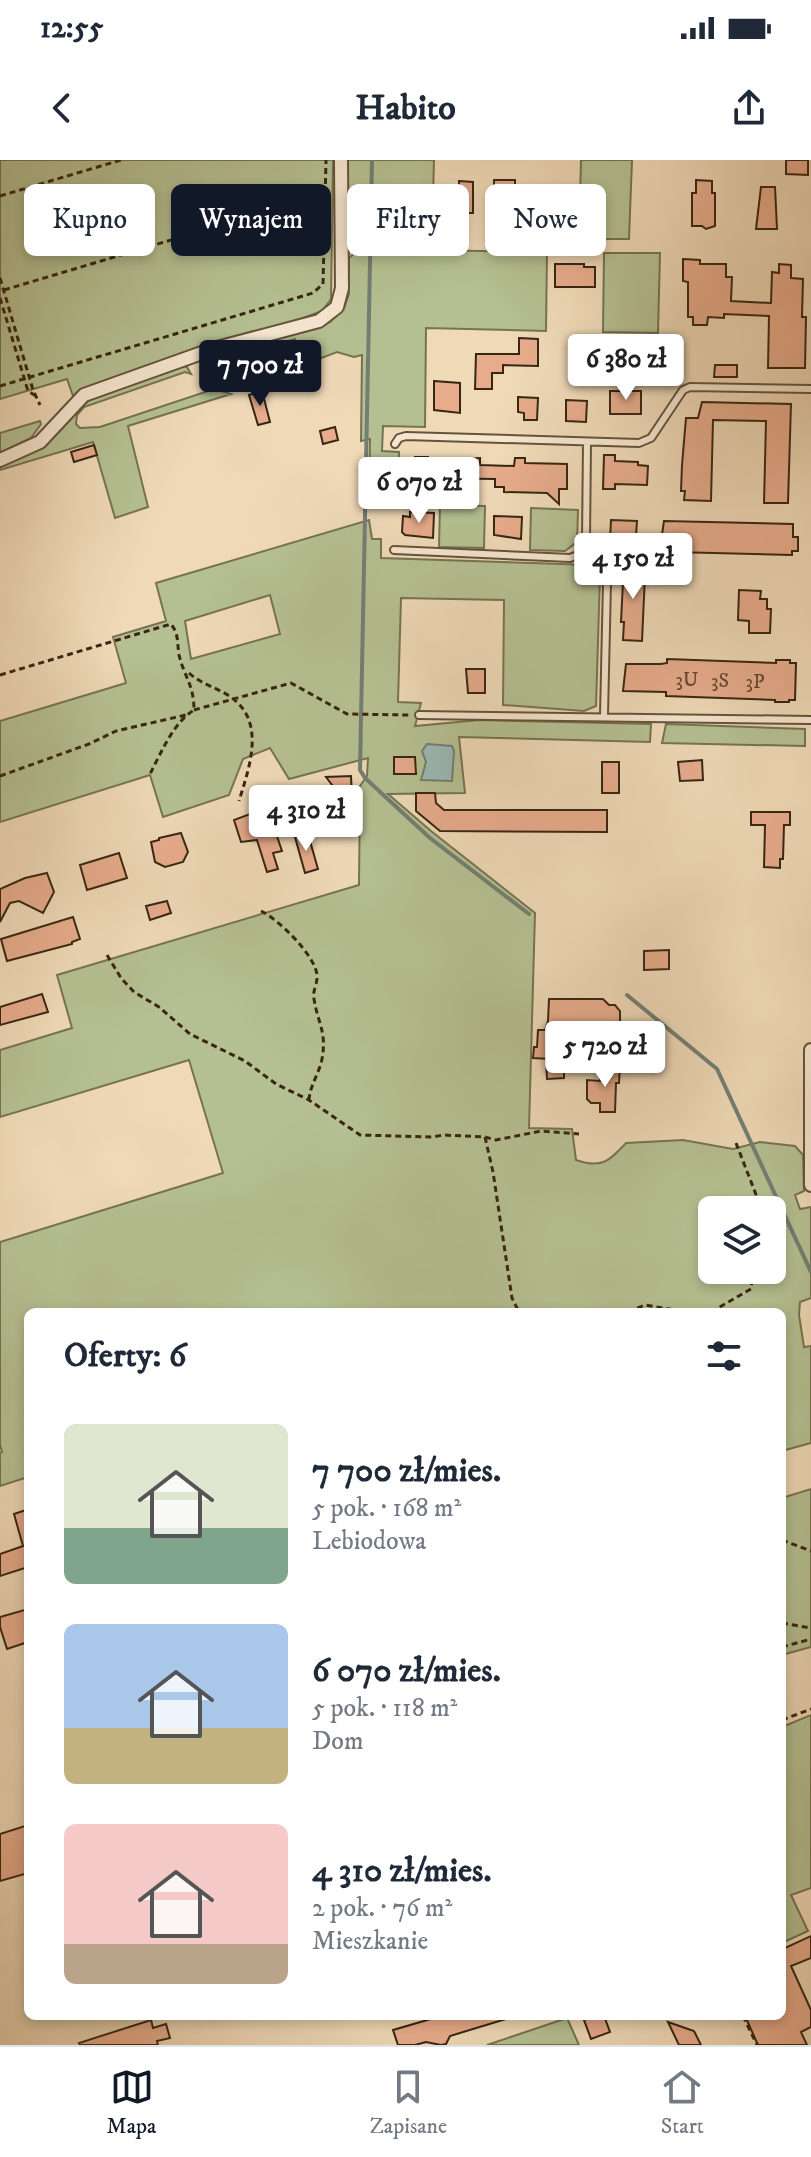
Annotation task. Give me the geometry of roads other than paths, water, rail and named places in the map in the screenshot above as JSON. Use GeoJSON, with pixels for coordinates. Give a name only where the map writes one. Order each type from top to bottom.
{"type":"FeatureCollection","features":[{"type":"Feature","properties":{"kind":"street"},"geometry":{"type":"LineString","coordinates":[[0,460],[40,442],[84,395],[213,349],[319,321],[337,307],[342,288],[341,160]]}},
{"type":"Feature","properties":{"kind":"street"},"geometry":{"type":"LineString","coordinates":[[811,1050],[811,1185]]}},
{"type":"Feature","properties":{"kind":"lane"},"geometry":{"type":"LineString","coordinates":[[395,444],[399,438],[406,436],[639,443],[651,438],[683,390],[690,387],[811,389]]}},
{"type":"Feature","properties":{"kind":"lane"},"geometry":{"type":"LineString","coordinates":[[587,443],[586,540],[602,567],[607,583],[604,715]]}},
{"type":"Feature","properties":{"kind":"lane"},"geometry":{"type":"LineString","coordinates":[[394,550],[570,558],[591,550]]}},
{"type":"Feature","properties":{"kind":"lane"},"geometry":{"type":"LineString","coordinates":[[419,715],[811,720]]}},
{"type":"Feature","properties":{"kind":"water"},"geometry":{"type":"Polygon","coordinates":[[[427,744],[452,746],[452,781],[421,780],[426,762],[422,751],[427,744]]]}},
{"type":"Feature","properties":{"kind":"waterway"},"geometry":{"type":"LineString","coordinates":[[372,160],[360,770],[430,838],[529,914]]}},
{"type":"Feature","properties":{"kind":"waterway"},"geometry":{"type":"LineString","coordinates":[[627,995],[717,1069],[811,1272]]}}]}
